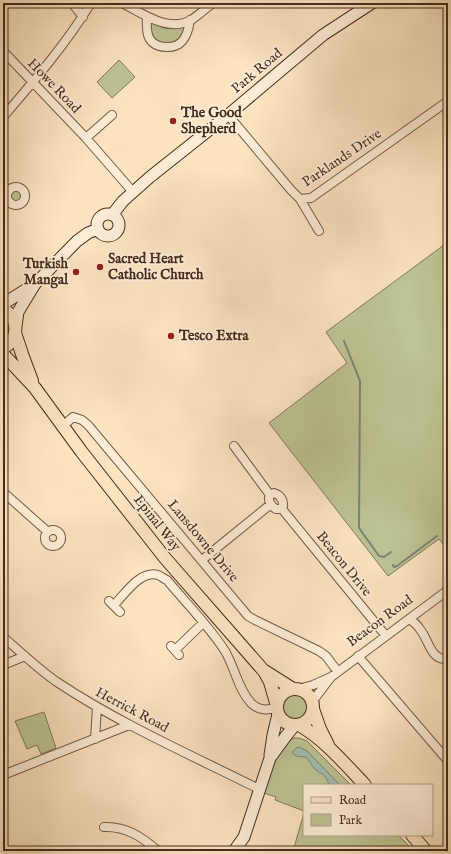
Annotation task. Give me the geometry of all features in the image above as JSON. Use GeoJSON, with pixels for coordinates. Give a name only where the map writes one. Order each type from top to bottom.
{"type":"FeatureCollection","features":[{"type":"Feature","properties":{"kind":"main road","name":"Epinal Way"},"geometry":{"type":"LineString","coordinates":[[3,309],[11,316],[22,354],[35,388]]}},
{"type":"Feature","properties":{"kind":"main road"},"geometry":{"type":"LineString","coordinates":[[3,348],[10,343],[16,330]]}},
{"type":"Feature","properties":{"kind":"main road","name":"Epinal Way"},"geometry":{"type":"LineString","coordinates":[[3,354],[35,388],[165,558],[263,670],[270,682],[277,709]]}},
{"type":"Feature","properties":{"kind":"main road","name":"Epinal Way"},"geometry":{"type":"LineString","coordinates":[[263,670],[296,689]]}},
{"type":"Feature","properties":{"kind":"main road"},"geometry":{"type":"LineString","coordinates":[[313,706],[310,718],[307,721],[297,725],[291,725],[283,721],[277,709],[280,696],[284,693],[296,689],[308,694],[313,706],[320,729],[330,750]]}},
{"type":"Feature","properties":{"kind":"main road"},"geometry":{"type":"LineString","coordinates":[[297,725],[313,735],[364,784]]}},
{"type":"Feature","properties":{"kind":"main road"},"geometry":{"type":"LineString","coordinates":[[413,836],[426,851]]}},
{"type":"Feature","properties":{"kind":"street"},"geometry":{"type":"LineString","coordinates":[[72,3],[83,17]]}},
{"type":"Feature","properties":{"kind":"street"},"geometry":{"type":"LineString","coordinates":[[3,117],[32,83],[83,17],[91,3]]}},
{"type":"Feature","properties":{"kind":"street"},"geometry":{"type":"LineString","coordinates":[[122,3],[148,17],[169,24],[190,20],[213,3]]}},
{"type":"Feature","properties":{"kind":"street","name":"Park Road"},"geometry":{"type":"LineString","coordinates":[[16,330],[18,312],[35,284],[77,241],[88,233],[98,229],[98,222],[102,216],[105,214],[112,215],[123,201],[133,192],[323,35],[372,3]]}},
{"type":"Feature","properties":{"kind":"street"},"geometry":{"type":"LineString","coordinates":[[148,17],[147,25],[150,41],[154,45],[162,47],[178,46],[182,43],[187,34],[190,20]]}},
{"type":"Feature","properties":{"kind":"street","name":"Howe Road"},"geometry":{"type":"LineString","coordinates":[[3,51],[86,138],[133,192]]}},
{"type":"Feature","properties":{"kind":"street","name":"Parklands Drive"},"geometry":{"type":"LineString","coordinates":[[228,115],[300,199],[311,198],[448,101]]}},
{"type":"Feature","properties":{"kind":"street"},"geometry":{"type":"LineString","coordinates":[[86,138],[112,115]]}},
{"type":"Feature","properties":{"kind":"street"},"geometry":{"type":"LineString","coordinates":[[300,199],[319,230]]}},
{"type":"Feature","properties":{"kind":"street"},"geometry":{"type":"LineString","coordinates":[[98,229],[105,235],[111,235],[114,233],[119,224],[117,219],[112,215]]}},
{"type":"Feature","properties":{"kind":"street","name":"Park Road"},"geometry":{"type":"LineString","coordinates":[[3,304],[35,284]]}},
{"type":"Feature","properties":{"kind":"street","name":"Lansdowne Drive"},"geometry":{"type":"LineString","coordinates":[[63,426],[73,417],[88,424],[248,616],[319,651],[326,656],[338,672]]}},
{"type":"Feature","properties":{"kind":"street","name":"Beacon Drive"},"geometry":{"type":"LineString","coordinates":[[234,446],[270,494],[277,494],[284,502],[282,509]]}},
{"type":"Feature","properties":{"kind":"street"},"geometry":{"type":"LineString","coordinates":[[3,492],[48,532]]}},
{"type":"Feature","properties":{"kind":"street"},"geometry":{"type":"LineString","coordinates":[[202,560],[271,504],[269,497],[270,494]]}},
{"type":"Feature","properties":{"kind":"street","name":"Beacon Drive"},"geometry":{"type":"LineString","coordinates":[[271,504],[276,509],[282,509]]}},
{"type":"Feature","properties":{"kind":"street","name":"Beacon Drive"},"geometry":{"type":"LineString","coordinates":[[282,509],[386,636]]}},
{"type":"Feature","properties":{"kind":"street"},"geometry":{"type":"LineString","coordinates":[[114,606],[138,580],[144,577],[151,575],[167,580],[228,656],[241,688],[251,703],[262,709],[277,709],[270,747],[270,758]]}},
{"type":"Feature","properties":{"kind":"street","name":"Beacon Road"},"geometry":{"type":"LineString","coordinates":[[296,689],[313,685],[331,677],[448,590]]}},
{"type":"Feature","properties":{"kind":"street"},"geometry":{"type":"LineString","coordinates":[[410,619],[420,628],[437,657],[441,659],[448,659]]}},
{"type":"Feature","properties":{"kind":"street"},"geometry":{"type":"LineString","coordinates":[[175,650],[203,624]]}},
{"type":"Feature","properties":{"kind":"street","name":"Herrick Road"},"geometry":{"type":"LineString","coordinates":[[3,637],[48,676],[97,706],[129,725],[259,789]]}},
{"type":"Feature","properties":{"kind":"street"},"geometry":{"type":"LineString","coordinates":[[3,665],[25,656]]}},
{"type":"Feature","properties":{"kind":"street"},"geometry":{"type":"LineString","coordinates":[[358,656],[448,761]]}},
{"type":"Feature","properties":{"kind":"street","name":"Beacon Road"},"geometry":{"type":"LineString","coordinates":[[313,706],[331,677]]}},
{"type":"Feature","properties":{"kind":"street"},"geometry":{"type":"LineString","coordinates":[[95,739],[97,706]]}},
{"type":"Feature","properties":{"kind":"street"},"geometry":{"type":"LineString","coordinates":[[3,775],[129,725]]}},
{"type":"Feature","properties":{"kind":"street"},"geometry":{"type":"LineString","coordinates":[[234,851],[244,837],[270,758],[286,736],[297,725]]}},
{"type":"Feature","properties":{"kind":"street"},"geometry":{"type":"LineString","coordinates":[[104,827],[116,828],[138,835],[158,851]]}},
{"type":"Feature","properties":{"kind":"green space"},"geometry":{"type":"Polygon","coordinates":[[[153,19],[161,27],[166,28],[175,27],[190,20],[182,43],[154,45],[147,25],[153,19]]]}},
{"type":"Feature","properties":{"kind":"green space"},"geometry":{"type":"Polygon","coordinates":[[[119,60],[135,77],[112,98],[97,82],[119,60]]]}},
{"type":"Feature","properties":{"kind":"green space"},"geometry":{"type":"Polygon","coordinates":[[[16,187],[22,190],[25,196],[22,202],[16,205],[10,202],[7,196],[10,190],[16,187]]]}},
{"type":"Feature","properties":{"kind":"green space"},"geometry":{"type":"Polygon","coordinates":[[[448,242],[448,550],[439,539],[388,576],[269,423],[347,363],[326,332],[448,242]]]}},
{"type":"Feature","properties":{"kind":"green space"},"geometry":{"type":"Polygon","coordinates":[[[3,316],[8,322],[9,332],[3,341],[3,316]]]}},
{"type":"Feature","properties":{"kind":"green space"},"geometry":{"type":"Polygon","coordinates":[[[295,694],[304,698],[308,707],[304,716],[295,720],[286,716],[282,707],[286,698],[295,694]]]}},
{"type":"Feature","properties":{"kind":"green space"},"geometry":{"type":"Polygon","coordinates":[[[44,712],[56,748],[41,754],[37,745],[27,749],[15,721],[44,712]]]}},
{"type":"Feature","properties":{"kind":"green space"},"geometry":{"type":"Polygon","coordinates":[[[294,738],[307,741],[350,784],[303,784],[303,811],[275,800],[276,797],[264,793],[275,762],[288,742],[294,738]]]}},
{"type":"Feature","properties":{"kind":"green space"},"geometry":{"type":"Polygon","coordinates":[[[303,816],[303,836],[399,836],[414,851],[293,851],[303,816]]]}},
{"type":"Feature","properties":{"kind":"shaded area"},"geometry":{"type":"Polygon","coordinates":[[[298,747],[307,751],[339,784],[328,784],[326,778],[314,768],[306,757],[295,755],[292,752],[298,747]]]}},
{"type":"Feature","properties":{"kind":"waterway"},"geometry":{"type":"LineString","coordinates":[[344,341],[360,381],[359,528],[379,556],[384,557],[391,552]]}},
{"type":"Feature","properties":{"kind":"waterway"},"geometry":{"type":"LineString","coordinates":[[393,565],[394,567],[397,566],[437,536]]}},
{"type":"Feature","properties":{"kind":"place","name":"The Good Shepherd"},"geometry":{"type":"Point","coordinates":[173,121]}},
{"type":"Feature","properties":{"kind":"place","name":"Sacred Heart Catholic Church"},"geometry":{"type":"Point","coordinates":[100,267]}},
{"type":"Feature","properties":{"kind":"place","name":"Turkish Mangal"},"geometry":{"type":"Point","coordinates":[76,272]}},
{"type":"Feature","properties":{"kind":"place","name":"Tesco Extra"},"geometry":{"type":"Point","coordinates":[171,336]}}]}
